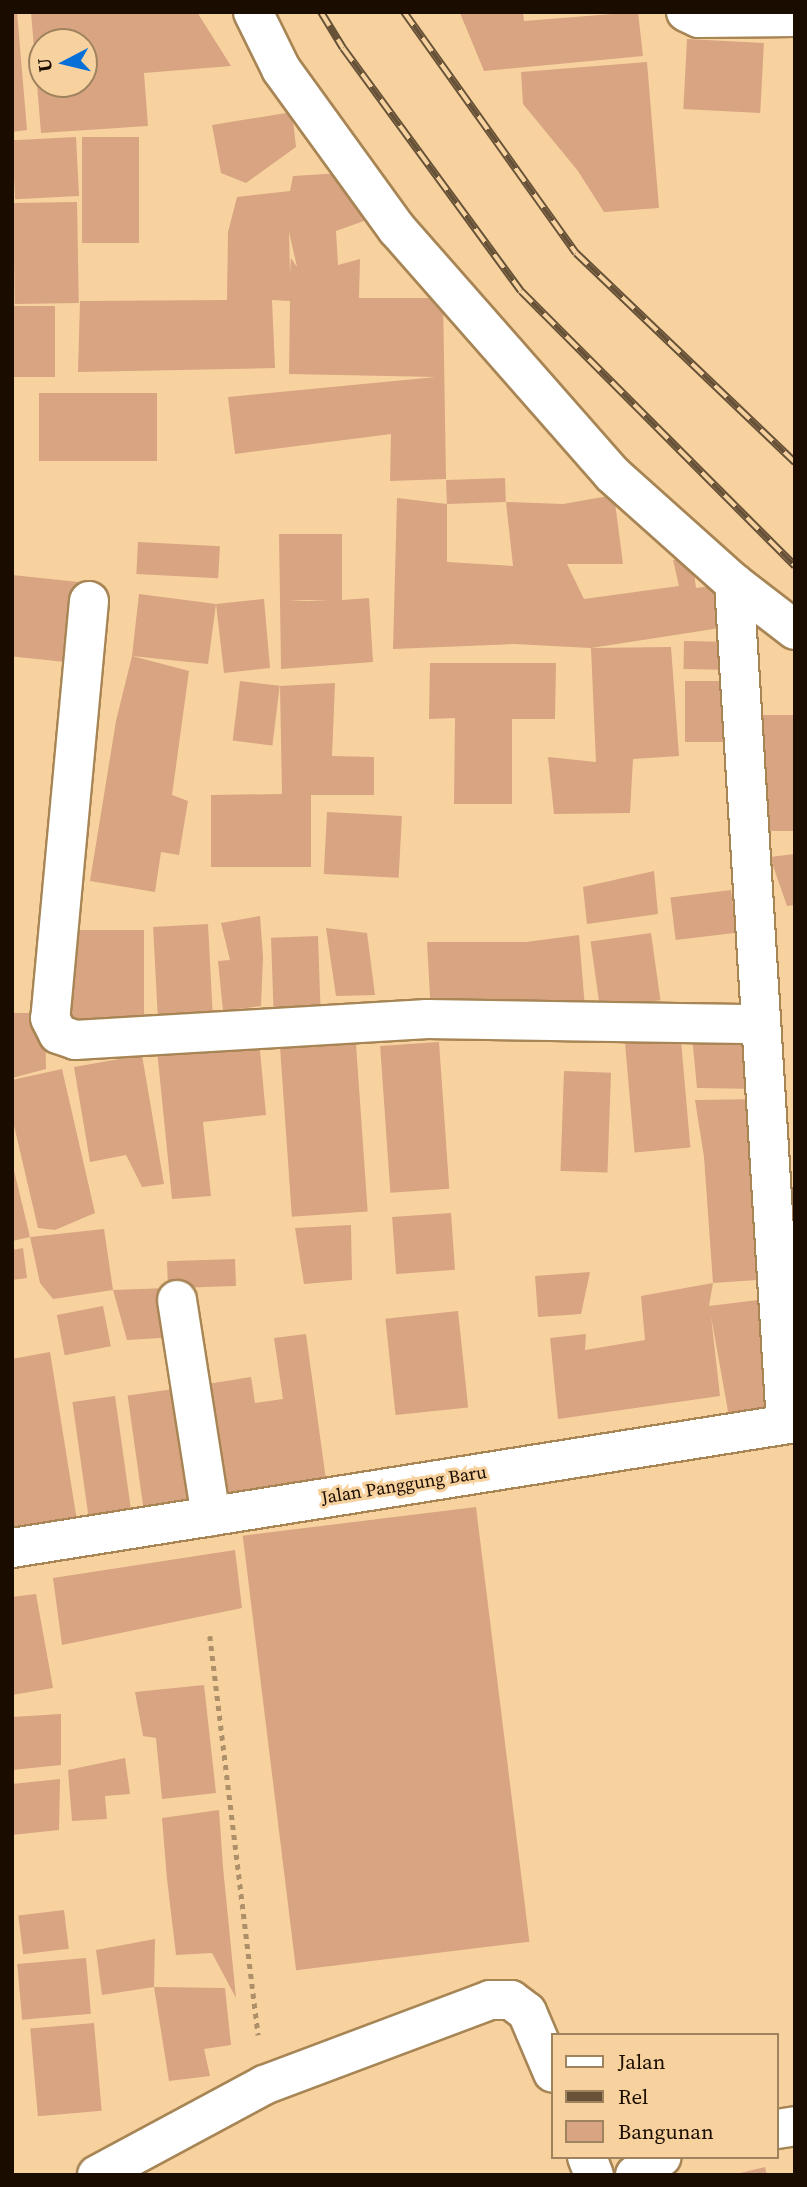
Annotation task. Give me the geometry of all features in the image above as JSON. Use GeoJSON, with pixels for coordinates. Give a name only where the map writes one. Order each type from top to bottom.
{"type":"FeatureCollection","features":[{"type":"Feature","properties":{"kind":"street"},"geometry":{"type":"LineString","coordinates":[[253,12],[281,69],[397,229],[612,474],[734,583],[795,630]]}},
{"type":"Feature","properties":{"kind":"street"},"geometry":{"type":"LineString","coordinates":[[686,12],[699,18],[795,17]]}},
{"type":"Feature","properties":{"kind":"street"},"geometry":{"type":"LineString","coordinates":[[734,583],[761,1024],[790,1423]]}},
{"type":"Feature","properties":{"kind":"street"},"geometry":{"type":"LineString","coordinates":[[89,601],[50,1017],[58,1034],[75,1040],[426,1019],[761,1024]]}},
{"type":"Feature","properties":{"kind":"street"},"geometry":{"type":"LineString","coordinates":[[177,1300],[211,1516]]}},
{"type":"Feature","properties":{"kind":"street","name":"Jalan Panggung Baru"},"geometry":{"type":"LineString","coordinates":[[12,1548],[790,1423]]}},
{"type":"Feature","properties":{"kind":"street"},"geometry":{"type":"LineString","coordinates":[[97,2175],[264,2085],[490,2000],[511,2000],[527,2012],[552,2071]]}},
{"type":"Feature","properties":{"kind":"street"},"geometry":{"type":"LineString","coordinates":[[635,2175],[659,2159]]}},
{"type":"Feature","properties":{"kind":"path"},"geometry":{"type":"LineString","coordinates":[[211,1636],[264,2085]]}},
{"type":"Feature","properties":{"kind":"building"},"geometry":{"type":"Polygon","coordinates":[[[12,12],[17,12],[27,130],[12,132],[12,12]]]}},
{"type":"Feature","properties":{"kind":"building"},"geometry":{"type":"Polygon","coordinates":[[[31,12],[197,12],[231,66],[144,73],[148,126],[41,133],[38,98],[98,98],[98,28],[32,28],[31,12]]]}},
{"type":"Feature","properties":{"kind":"building"},"geometry":{"type":"Polygon","coordinates":[[[523,12],[524,21],[638,12],[643,56],[484,71],[460,13],[523,12]]]}},
{"type":"Feature","properties":{"kind":"building"},"geometry":{"type":"Polygon","coordinates":[[[687,39],[764,43],[760,113],[683,109],[687,39]]]}},
{"type":"Feature","properties":{"kind":"building"},"geometry":{"type":"Polygon","coordinates":[[[647,62],[659,208],[604,212],[578,171],[523,104],[521,72],[647,62]]]}},
{"type":"Feature","properties":{"kind":"building"},"geometry":{"type":"Polygon","coordinates":[[[292,112],[296,147],[246,183],[221,173],[212,125],[292,112]]]}},
{"type":"Feature","properties":{"kind":"building"},"geometry":{"type":"Polygon","coordinates":[[[76,137],[79,196],[15,199],[12,140],[76,137]]]}},
{"type":"Feature","properties":{"kind":"building"},"geometry":{"type":"Polygon","coordinates":[[[82,137],[139,137],[139,243],[82,243],[82,137]]]}},
{"type":"Feature","properties":{"kind":"building"},"geometry":{"type":"Polygon","coordinates":[[[342,173],[383,214],[336,231],[338,265],[360,259],[359,298],[443,298],[446,479],[390,481],[391,434],[235,454],[228,397],[436,377],[289,374],[290,301],[272,300],[275,368],[78,372],[80,301],[227,300],[228,232],[237,197],[290,191],[293,176],[342,173]],[[289,232],[290,273],[291,258],[297,267],[289,232]]]}},
{"type":"Feature","properties":{"kind":"building"},"geometry":{"type":"Polygon","coordinates":[[[77,202],[79,303],[15,304],[13,203],[77,202]]]}},
{"type":"Feature","properties":{"kind":"building"},"geometry":{"type":"Polygon","coordinates":[[[12,306],[55,306],[55,377],[12,377],[12,306]]]}},
{"type":"Feature","properties":{"kind":"building"},"geometry":{"type":"Polygon","coordinates":[[[39,393],[157,393],[157,461],[39,461],[39,393]]]}},
{"type":"Feature","properties":{"kind":"building"},"geometry":{"type":"Polygon","coordinates":[[[505,478],[506,502],[447,504],[446,480],[505,478]]]}},
{"type":"Feature","properties":{"kind":"building"},"geometry":{"type":"Polygon","coordinates":[[[614,495],[623,564],[567,564],[584,599],[679,586],[673,560],[692,557],[696,588],[727,584],[733,626],[591,648],[514,644],[393,649],[397,498],[447,504],[447,562],[513,566],[506,502],[563,504],[614,495]]]}},
{"type":"Feature","properties":{"kind":"building"},"geometry":{"type":"Polygon","coordinates":[[[279,534],[342,534],[342,600],[369,598],[373,662],[281,669],[279,534]]]}},
{"type":"Feature","properties":{"kind":"building"},"geometry":{"type":"Polygon","coordinates":[[[138,542],[220,546],[218,578],[136,574],[138,542]]]}},
{"type":"Feature","properties":{"kind":"building"},"geometry":{"type":"Polygon","coordinates":[[[12,575],[79,582],[70,663],[12,656],[12,575]]]}},
{"type":"Feature","properties":{"kind":"building"},"geometry":{"type":"Polygon","coordinates":[[[139,594],[216,604],[208,664],[132,656],[139,594]]]}},
{"type":"Feature","properties":{"kind":"building"},"geometry":{"type":"Polygon","coordinates":[[[264,599],[270,668],[224,673],[216,604],[264,599]]]}},
{"type":"Feature","properties":{"kind":"building"},"geometry":{"type":"Polygon","coordinates":[[[684,641],[735,642],[735,670],[684,669],[684,641]]]}},
{"type":"Feature","properties":{"kind":"building"},"geometry":{"type":"Polygon","coordinates":[[[671,647],[679,756],[633,759],[630,813],[554,814],[548,757],[596,762],[591,648],[671,647]]]}},
{"type":"Feature","properties":{"kind":"building"},"geometry":{"type":"Polygon","coordinates":[[[132,656],[189,671],[172,795],[188,801],[179,855],[161,852],[155,892],[90,881],[116,721],[132,656]]]}},
{"type":"Feature","properties":{"kind":"building"},"geometry":{"type":"Polygon","coordinates":[[[430,663],[556,663],[555,719],[512,719],[512,804],[454,804],[455,718],[429,719],[430,663]]]}},
{"type":"Feature","properties":{"kind":"building"},"geometry":{"type":"Polygon","coordinates":[[[240,681],[280,686],[272,745],[233,741],[240,681]]]}},
{"type":"Feature","properties":{"kind":"building"},"geometry":{"type":"Polygon","coordinates":[[[685,681],[735,681],[735,742],[685,742],[685,681]]]}},
{"type":"Feature","properties":{"kind":"building"},"geometry":{"type":"Polygon","coordinates":[[[335,683],[332,756],[374,757],[374,795],[311,795],[311,867],[211,867],[211,795],[282,794],[280,686],[335,683]]]}},
{"type":"Feature","properties":{"kind":"building"},"geometry":{"type":"Polygon","coordinates":[[[758,715],[795,715],[795,831],[758,831],[758,715]]]}},
{"type":"Feature","properties":{"kind":"building"},"geometry":{"type":"Polygon","coordinates":[[[327,812],[402,816],[399,878],[324,874],[327,812]]]}},
{"type":"Feature","properties":{"kind":"building"},"geometry":{"type":"Polygon","coordinates":[[[795,854],[795,905],[787,906],[770,857],[795,854]]]}},
{"type":"Feature","properties":{"kind":"building"},"geometry":{"type":"Polygon","coordinates":[[[654,871],[658,914],[587,924],[583,887],[654,871]]]}},
{"type":"Feature","properties":{"kind":"building"},"geometry":{"type":"Polygon","coordinates":[[[731,890],[736,933],[676,940],[670,897],[731,890]]]}},
{"type":"Feature","properties":{"kind":"building"},"geometry":{"type":"Polygon","coordinates":[[[260,916],[263,957],[261,1006],[223,1011],[218,961],[230,960],[221,923],[260,916]]]}},
{"type":"Feature","properties":{"kind":"building"},"geometry":{"type":"Polygon","coordinates":[[[208,924],[213,1013],[158,1016],[153,927],[208,924]]]}},
{"type":"Feature","properties":{"kind":"building"},"geometry":{"type":"Polygon","coordinates":[[[326,928],[367,933],[375,995],[336,996],[326,928]]]}},
{"type":"Feature","properties":{"kind":"building"},"geometry":{"type":"Polygon","coordinates":[[[64,930],[144,930],[144,1019],[64,1019],[64,930]]]}},
{"type":"Feature","properties":{"kind":"building"},"geometry":{"type":"Polygon","coordinates":[[[651,933],[660,1000],[600,1009],[591,941],[651,933]]]}},
{"type":"Feature","properties":{"kind":"building"},"geometry":{"type":"Polygon","coordinates":[[[579,935],[585,1008],[431,1014],[427,942],[526,942],[579,935]]]}},
{"type":"Feature","properties":{"kind":"building"},"geometry":{"type":"Polygon","coordinates":[[[318,936],[320,1007],[274,1009],[271,938],[318,936]]]}},
{"type":"Feature","properties":{"kind":"building"},"geometry":{"type":"Polygon","coordinates":[[[12,1013],[45,1013],[46,1069],[12,1078],[12,1013]]]}},
{"type":"Feature","properties":{"kind":"building"},"geometry":{"type":"Polygon","coordinates":[[[680,1029],[690,1148],[635,1152],[624,1034],[680,1029]]]}},
{"type":"Feature","properties":{"kind":"building"},"geometry":{"type":"Polygon","coordinates":[[[355,1030],[368,1212],[292,1217],[279,1035],[355,1030]]]}},
{"type":"Feature","properties":{"kind":"building"},"geometry":{"type":"Polygon","coordinates":[[[744,1033],[758,1089],[697,1088],[692,1036],[744,1033]]]}},
{"type":"Feature","properties":{"kind":"building"},"geometry":{"type":"Polygon","coordinates":[[[259,1040],[266,1115],[203,1122],[211,1196],[172,1199],[157,1050],[259,1040]]]}},
{"type":"Feature","properties":{"kind":"building"},"geometry":{"type":"Polygon","coordinates":[[[439,1042],[449,1189],[390,1193],[380,1046],[439,1042]]]}},
{"type":"Feature","properties":{"kind":"building"},"geometry":{"type":"Polygon","coordinates":[[[142,1055],[164,1184],[142,1187],[126,1155],[90,1162],[74,1067],[142,1055]]]}},
{"type":"Feature","properties":{"kind":"building"},"geometry":{"type":"Polygon","coordinates":[[[62,1069],[95,1213],[55,1230],[38,1228],[12,1117],[12,1080],[62,1069]]]}},
{"type":"Feature","properties":{"kind":"building"},"geometry":{"type":"Polygon","coordinates":[[[564,1071],[611,1073],[607,1173],[561,1171],[564,1071]]]}},
{"type":"Feature","properties":{"kind":"building"},"geometry":{"type":"Polygon","coordinates":[[[763,1099],[771,1279],[713,1283],[704,1157],[695,1100],[763,1099]]]}},
{"type":"Feature","properties":{"kind":"building"},"geometry":{"type":"Polygon","coordinates":[[[12,1162],[30,1237],[12,1241],[12,1162]]]}},
{"type":"Feature","properties":{"kind":"building"},"geometry":{"type":"Polygon","coordinates":[[[451,1213],[455,1270],[396,1274],[392,1217],[451,1213]]]}},
{"type":"Feature","properties":{"kind":"building"},"geometry":{"type":"Polygon","coordinates":[[[351,1225],[352,1280],[304,1284],[295,1228],[351,1225]]]}},
{"type":"Feature","properties":{"kind":"building"},"geometry":{"type":"Polygon","coordinates":[[[104,1229],[113,1290],[53,1299],[40,1283],[30,1237],[104,1229]]]}},
{"type":"Feature","properties":{"kind":"building"},"geometry":{"type":"Polygon","coordinates":[[[23,1248],[27,1278],[12,1280],[12,1250],[23,1248]]]}},
{"type":"Feature","properties":{"kind":"building"},"geometry":{"type":"Polygon","coordinates":[[[235,1259],[236,1286],[168,1288],[167,1261],[235,1259]]]}},
{"type":"Feature","properties":{"kind":"building"},"geometry":{"type":"Polygon","coordinates":[[[590,1272],[581,1314],[538,1317],[535,1276],[590,1272]]]}},
{"type":"Feature","properties":{"kind":"building"},"geometry":{"type":"Polygon","coordinates":[[[713,1283],[709,1306],[765,1299],[771,1416],[729,1417],[711,1316],[720,1396],[558,1419],[550,1338],[586,1334],[585,1350],[645,1340],[641,1296],[713,1283]]]}},
{"type":"Feature","properties":{"kind":"building"},"geometry":{"type":"Polygon","coordinates":[[[168,1288],[177,1337],[127,1340],[113,1290],[168,1288]]]}},
{"type":"Feature","properties":{"kind":"building"},"geometry":{"type":"Polygon","coordinates":[[[103,1306],[111,1346],[65,1355],[57,1315],[103,1306]]]}},
{"type":"Feature","properties":{"kind":"building"},"geometry":{"type":"Polygon","coordinates":[[[458,1311],[468,1407],[396,1415],[385,1319],[458,1311]]]}},
{"type":"Feature","properties":{"kind":"building"},"geometry":{"type":"Polygon","coordinates":[[[306,1334],[326,1480],[216,1495],[201,1385],[251,1377],[255,1403],[283,1399],[274,1338],[306,1334]]]}},
{"type":"Feature","properties":{"kind":"building"},"geometry":{"type":"Polygon","coordinates":[[[50,1352],[77,1521],[13,1532],[12,1359],[50,1352]]]}},
{"type":"Feature","properties":{"kind":"building"},"geometry":{"type":"Polygon","coordinates":[[[188,1387],[205,1505],[144,1513],[128,1395],[188,1387]]]}},
{"type":"Feature","properties":{"kind":"building"},"geometry":{"type":"Polygon","coordinates":[[[115,1396],[132,1517],[89,1523],[72,1402],[115,1396]]]}},
{"type":"Feature","properties":{"kind":"building"},"geometry":{"type":"Polygon","coordinates":[[[476,1507],[529,1942],[296,1970],[243,1536],[476,1507]]]}},
{"type":"Feature","properties":{"kind":"building"},"geometry":{"type":"Polygon","coordinates":[[[235,1550],[242,1608],[62,1645],[53,1578],[235,1550]]]}},
{"type":"Feature","properties":{"kind":"building"},"geometry":{"type":"Polygon","coordinates":[[[36,1594],[53,1688],[12,1695],[12,1597],[36,1594]]]}},
{"type":"Feature","properties":{"kind":"building"},"geometry":{"type":"Polygon","coordinates":[[[204,1685],[216,1793],[162,1799],[156,1738],[143,1736],[135,1692],[204,1685]]]}},
{"type":"Feature","properties":{"kind":"building"},"geometry":{"type":"Polygon","coordinates":[[[61,1714],[61,1765],[12,1770],[12,1717],[61,1714]]]}},
{"type":"Feature","properties":{"kind":"building"},"geometry":{"type":"Polygon","coordinates":[[[125,1758],[130,1794],[105,1796],[107,1819],[72,1821],[68,1770],[125,1758]]]}},
{"type":"Feature","properties":{"kind":"building"},"geometry":{"type":"Polygon","coordinates":[[[60,1779],[59,1830],[12,1835],[12,1784],[60,1779]]]}},
{"type":"Feature","properties":{"kind":"building"},"geometry":{"type":"Polygon","coordinates":[[[219,1810],[236,1998],[212,1953],[176,1955],[167,1879],[162,1818],[219,1810]]]}},
{"type":"Feature","properties":{"kind":"building"},"geometry":{"type":"Polygon","coordinates":[[[64,1910],[69,1949],[23,1954],[18,1916],[64,1910]]]}},
{"type":"Feature","properties":{"kind":"building"},"geometry":{"type":"Polygon","coordinates":[[[155,1939],[154,1987],[102,1995],[96,1950],[155,1939]]]}},
{"type":"Feature","properties":{"kind":"building"},"geometry":{"type":"Polygon","coordinates":[[[86,1958],[91,2014],[22,2020],[17,1964],[86,1958]]]}},
{"type":"Feature","properties":{"kind":"building"},"geometry":{"type":"Polygon","coordinates":[[[154,1987],[225,1988],[231,2045],[204,2049],[210,2076],[169,2081],[154,1987]]]}},
{"type":"Feature","properties":{"kind":"building"},"geometry":{"type":"Polygon","coordinates":[[[94,2023],[102,2111],[38,2116],[30,2029],[94,2023]]]}},
{"type":"Feature","properties":{"kind":"building"},"geometry":{"type":"Polygon","coordinates":[[[765,2167],[767,2175],[736,2175],[736,2174],[765,2167]]]}},
{"type":"Feature","properties":{"kind":"railway"},"geometry":{"type":"LineString","coordinates":[[321,12],[343,48],[521,291],[795,566]]}},
{"type":"Feature","properties":{"kind":"railway"},"geometry":{"type":"LineString","coordinates":[[404,12],[576,253],[795,462]]}}]}
